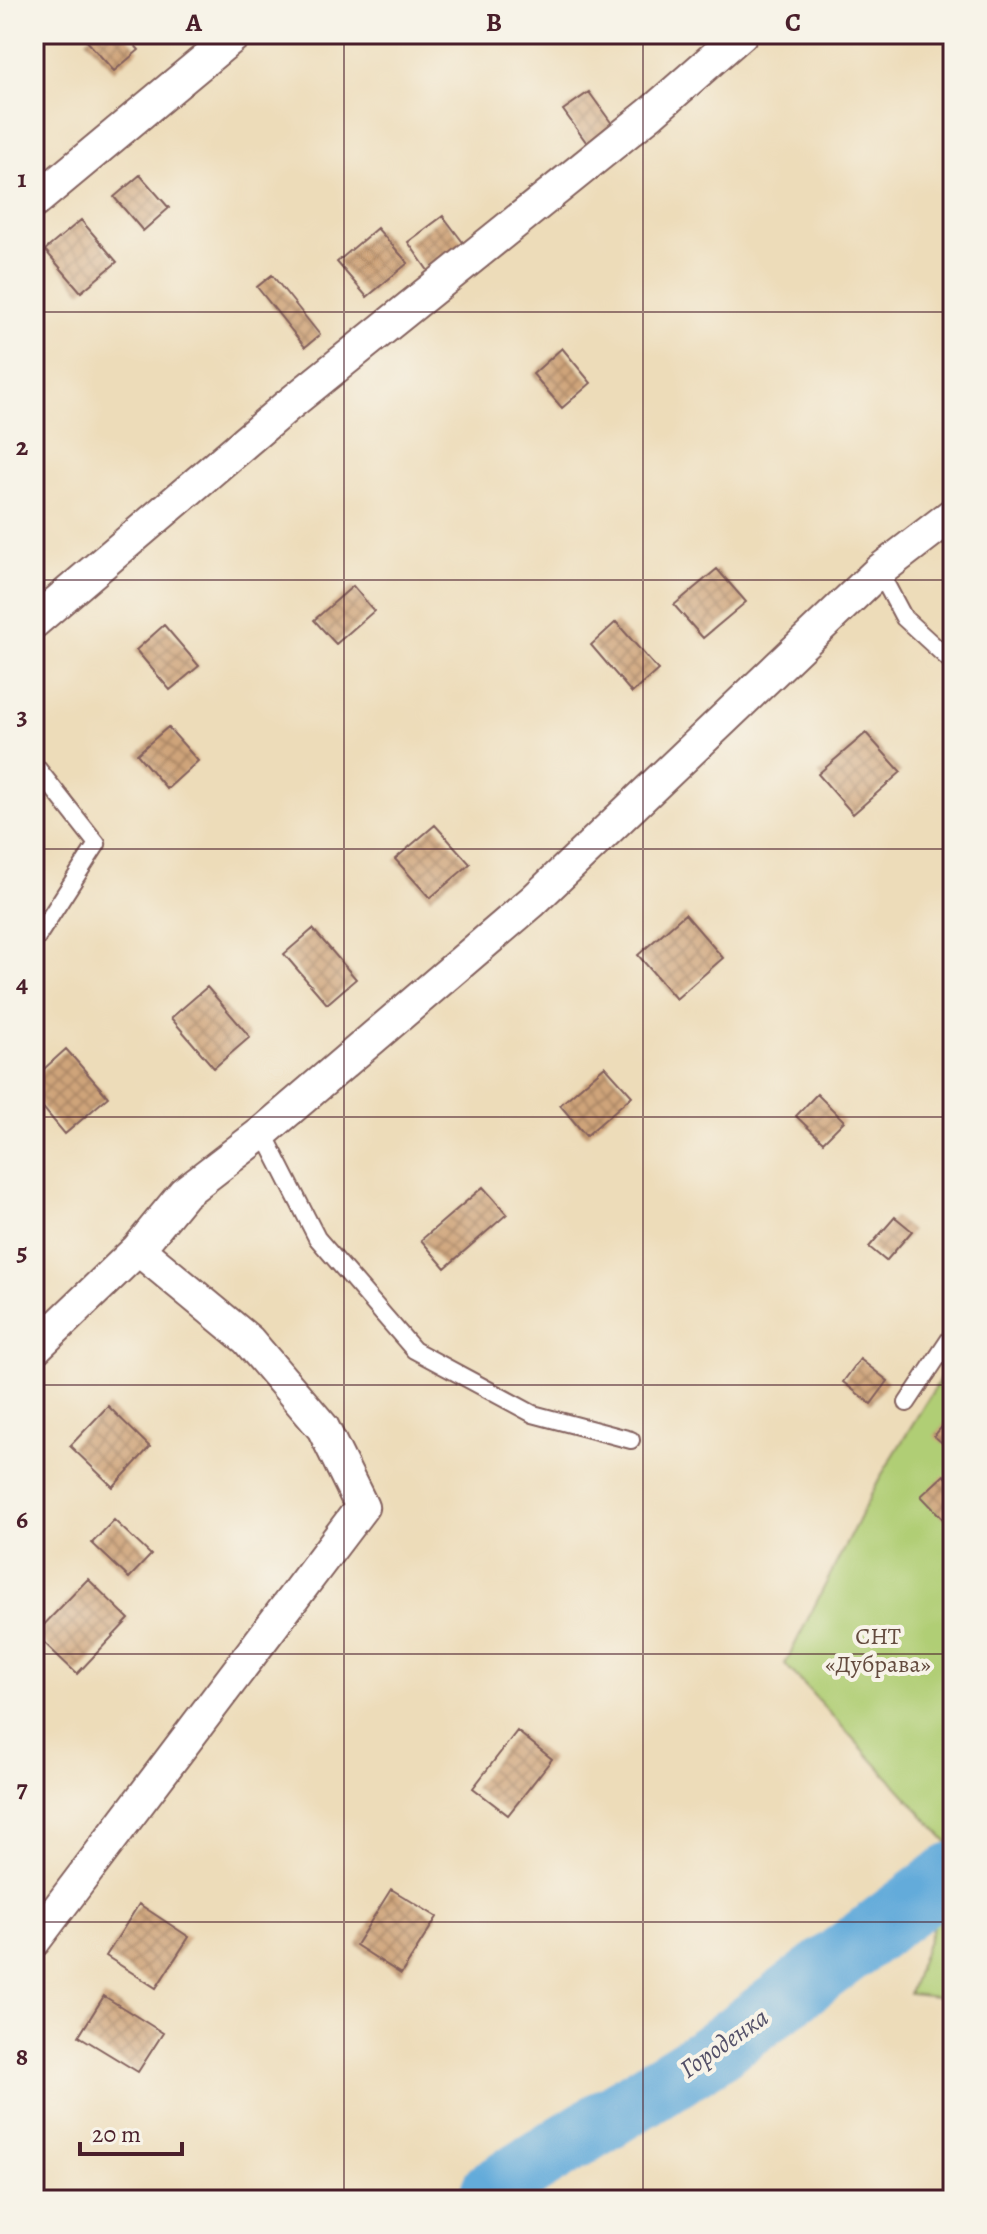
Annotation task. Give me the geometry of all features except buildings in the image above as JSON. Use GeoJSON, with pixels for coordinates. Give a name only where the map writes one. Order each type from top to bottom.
{"type":"FeatureCollection","features":[{"type":"Feature","properties":{"kind":"street"},"geometry":{"type":"LineString","coordinates":[[34,202],[236,34]]}},
{"type":"Feature","properties":{"kind":"street"},"geometry":{"type":"LineString","coordinates":[[34,622],[286,407],[651,113],[741,34]]}},
{"type":"Feature","properties":{"kind":"street"},"geometry":{"type":"LineString","coordinates":[[34,1349],[138,1249],[184,1193],[263,1132],[533,901],[879,571],[953,514]]}},
{"type":"Feature","properties":{"kind":"street"},"geometry":{"type":"LineString","coordinates":[[34,1941],[362,1507],[323,1428],[248,1340],[138,1249]]}},
{"type":"Feature","properties":{"kind":"lane"},"geometry":{"type":"LineString","coordinates":[[879,571],[904,618],[953,663]]}},
{"type":"Feature","properties":{"kind":"lane"},"geometry":{"type":"LineString","coordinates":[[34,764],[97,844],[34,942]]}},
{"type":"Feature","properties":{"kind":"lane"},"geometry":{"type":"LineString","coordinates":[[263,1132],[317,1238],[414,1350],[533,1414],[631,1440]]}},
{"type":"Feature","properties":{"kind":"lane"},"geometry":{"type":"LineString","coordinates":[[907,1403],[953,1334]]}},
{"type":"Feature","properties":{"kind":"green space","name":"СНТ «Дубрава»"},"geometry":{"type":"Polygon","coordinates":[[[953,1358],[953,1848],[785,1664],[879,1479],[953,1358]]]}},
{"type":"Feature","properties":{"kind":"green space"},"geometry":{"type":"Polygon","coordinates":[[[953,1870],[953,1999],[909,1994],[953,1870]]]}},
{"type":"Feature","properties":{"kind":"waterway","name":"Городенка"},"geometry":{"type":"LineString","coordinates":[[489,2200],[492,2190],[710,2055],[953,1873]]}}]}
